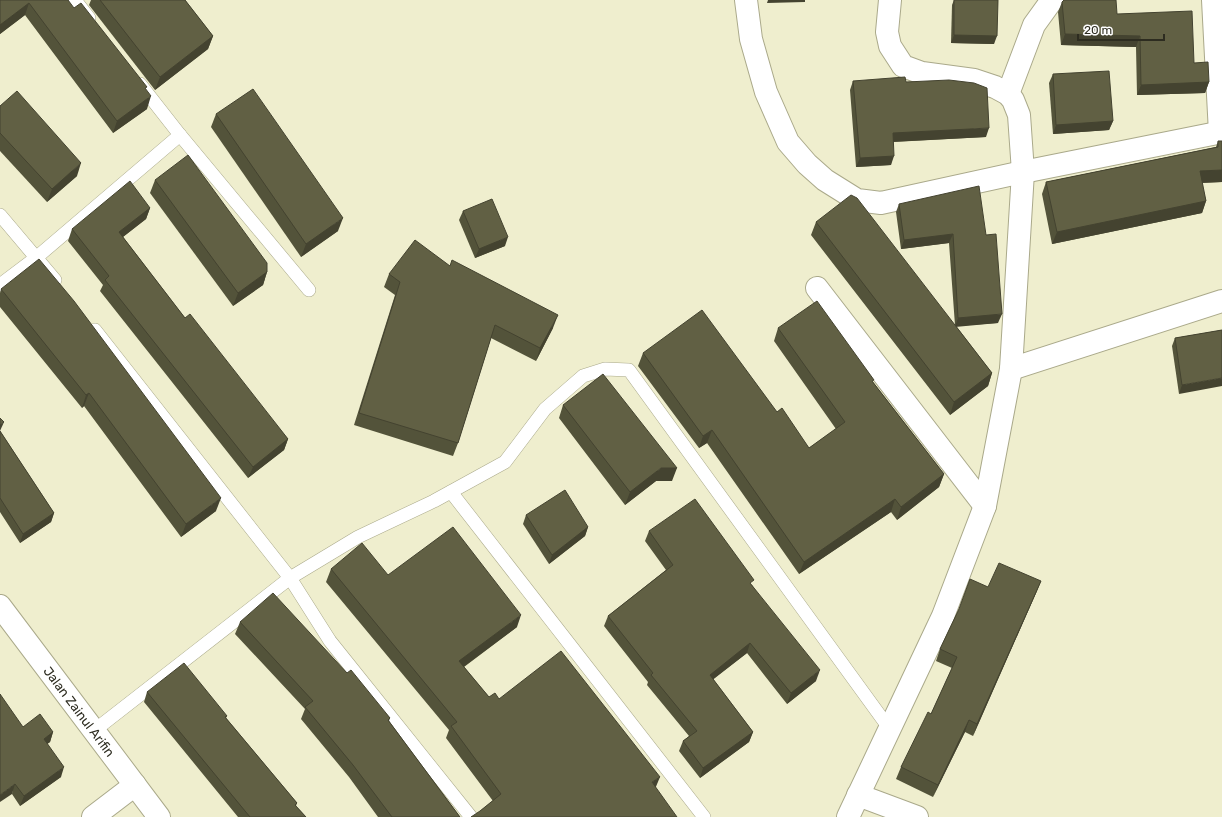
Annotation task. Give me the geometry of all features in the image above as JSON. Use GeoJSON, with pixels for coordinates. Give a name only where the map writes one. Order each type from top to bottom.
{"type":"FeatureCollection","features":[{"type":"Feature","properties":{"kind":"street"},"geometry":{"type":"LineString","coordinates":[[746,0],[751,39],[766,92],[788,142],[807,164],[825,180],[856,200],[881,203],[1023,172],[1221,132],[1213,0]]}},
{"type":"Feature","properties":{"kind":"street"},"geometry":{"type":"LineString","coordinates":[[848,817],[943,616],[985,506],[1011,369],[1023,172],[1018,116],[1013,100],[1008,94],[995,87],[974,80],[922,73],[903,66],[890,46],[888,39],[887,32],[890,0]]}},
{"type":"Feature","properties":{"kind":"street"},"geometry":{"type":"LineString","coordinates":[[1008,94],[1034,25],[1052,0]]}},
{"type":"Feature","properties":{"kind":"street"},"geometry":{"type":"LineString","coordinates":[[816,288],[985,506]]}},
{"type":"Feature","properties":{"kind":"street"},"geometry":{"type":"LineString","coordinates":[[1011,369],[1222,301]]}},
{"type":"Feature","properties":{"kind":"street","name":"Jalan Zainul Arifin"},"geometry":{"type":"LineString","coordinates":[[0,606],[95,730],[159,817]]}},
{"type":"Feature","properties":{"kind":"street"},"geometry":{"type":"LineString","coordinates":[[93,817],[136,786]]}},
{"type":"Feature","properties":{"kind":"street"},"geometry":{"type":"LineString","coordinates":[[858,795],[917,817]]}},
{"type":"Feature","properties":{"kind":"lane"},"geometry":{"type":"LineString","coordinates":[[75,0],[99,31]]}},
{"type":"Feature","properties":{"kind":"lane"},"geometry":{"type":"LineString","coordinates":[[132,74],[180,135],[309,290]]}},
{"type":"Feature","properties":{"kind":"lane"},"geometry":{"type":"LineString","coordinates":[[0,285],[37,257],[180,135]]}},
{"type":"Feature","properties":{"kind":"lane"},"geometry":{"type":"LineString","coordinates":[[0,215],[62,288]]}},
{"type":"Feature","properties":{"kind":"lane"},"geometry":{"type":"LineString","coordinates":[[86,318],[290,578],[330,641],[471,817]]}},
{"type":"Feature","properties":{"kind":"lane"},"geometry":{"type":"LineString","coordinates":[[95,730],[290,578],[358,537],[451,492],[505,462],[545,409],[583,376],[605,369],[629,370],[889,728]]}},
{"type":"Feature","properties":{"kind":"lane"},"geometry":{"type":"LineString","coordinates":[[451,492],[704,817]]}},
{"type":"Feature","properties":{"kind":"building"},"geometry":{"type":"Polygon","coordinates":[[[0,0],[68,0],[74,8],[81,3],[147,87],[145,88],[151,96],[117,121],[29,3],[0,25],[0,0]]]}},
{"type":"Feature","properties":{"kind":"building"},"geometry":{"type":"Polygon","coordinates":[[[100,0],[185,0],[213,36],[160,77],[100,0]]]}},
{"type":"Feature","properties":{"kind":"building"},"geometry":{"type":"Polygon","coordinates":[[[954,0],[998,0],[997,36],[954,35],[954,0]]]}},
{"type":"Feature","properties":{"kind":"building"},"geometry":{"type":"Polygon","coordinates":[[[1064,0],[1116,0],[1117,14],[1192,11],[1194,63],[1208,62],[1209,82],[1141,85],[1140,36],[1065,34],[1062,2],[1064,0]]]}},
{"type":"Feature","properties":{"kind":"building"},"geometry":{"type":"Polygon","coordinates":[[[1109,71],[1113,121],[1056,125],[1053,74],[1109,71]]]}},
{"type":"Feature","properties":{"kind":"building"},"geometry":{"type":"Polygon","coordinates":[[[905,77],[906,82],[949,80],[974,83],[987,88],[989,128],[893,133],[894,156],[860,158],[853,81],[905,77]]]}},
{"type":"Feature","properties":{"kind":"building"},"geometry":{"type":"Polygon","coordinates":[[[253,89],[343,218],[306,244],[216,114],[253,89]]]}},
{"type":"Feature","properties":{"kind":"building"},"geometry":{"type":"Polygon","coordinates":[[[17,91],[81,163],[52,189],[0,133],[0,106],[17,91]]]}},
{"type":"Feature","properties":{"kind":"building"},"geometry":{"type":"Polygon","coordinates":[[[1218,141],[1222,141],[1222,170],[1200,171],[1206,201],[1057,232],[1046,182],[1218,147],[1218,141]]]}},
{"type":"Feature","properties":{"kind":"building"},"geometry":{"type":"Polygon","coordinates":[[[188,155],[267,263],[267,272],[238,293],[155,180],[188,155]]]}},
{"type":"Feature","properties":{"kind":"building"},"geometry":{"type":"Polygon","coordinates":[[[130,181],[150,208],[119,232],[185,318],[190,314],[288,439],[253,467],[105,280],[109,276],[72,229],[130,181]]]}},
{"type":"Feature","properties":{"kind":"building"},"geometry":{"type":"Polygon","coordinates":[[[979,186],[986,235],[996,234],[1002,314],[958,318],[953,234],[904,240],[899,204],[979,186]]]}},
{"type":"Feature","properties":{"kind":"building"},"geometry":{"type":"Polygon","coordinates":[[[851,195],[857,198],[992,373],[954,402],[816,222],[851,195]]]}},
{"type":"Feature","properties":{"kind":"building"},"geometry":{"type":"Polygon","coordinates":[[[492,199],[508,237],[479,249],[463,211],[492,199]]]}},
{"type":"Feature","properties":{"kind":"building"},"geometry":{"type":"Polygon","coordinates":[[[415,240],[450,266],[452,260],[558,315],[540,348],[495,325],[458,443],[359,413],[400,282],[389,274],[415,240]]]}},
{"type":"Feature","properties":{"kind":"building"},"geometry":{"type":"Polygon","coordinates":[[[39,259],[74,301],[221,498],[186,524],[89,393],[86,395],[1,289],[39,259]]]}},
{"type":"Feature","properties":{"kind":"building"},"geometry":{"type":"Polygon","coordinates":[[[817,301],[874,380],[872,381],[944,474],[901,507],[895,499],[804,562],[712,430],[703,436],[643,353],[702,310],[777,412],[782,408],[809,448],[845,422],[778,328],[817,301]]]}},
{"type":"Feature","properties":{"kind":"building"},"geometry":{"type":"Polygon","coordinates":[[[1222,330],[1222,378],[1182,385],[1175,338],[1222,330]]]}},
{"type":"Feature","properties":{"kind":"building"},"geometry":{"type":"Polygon","coordinates":[[[603,374],[677,468],[661,468],[630,492],[563,405],[603,374]]]}},
{"type":"Feature","properties":{"kind":"building"},"geometry":{"type":"Polygon","coordinates":[[[0,418],[4,422],[0,425],[0,418]]]}},
{"type":"Feature","properties":{"kind":"building"},"geometry":{"type":"Polygon","coordinates":[[[0,431],[54,513],[23,534],[0,498],[0,431]]]}},
{"type":"Feature","properties":{"kind":"building"},"geometry":{"type":"Polygon","coordinates":[[[565,490],[588,527],[552,555],[526,515],[565,490]]]}},
{"type":"Feature","properties":{"kind":"building"},"geometry":{"type":"Polygon","coordinates":[[[695,499],[754,580],[750,583],[820,670],[791,693],[750,643],[710,675],[753,732],[703,768],[683,741],[697,731],[651,675],[653,673],[608,616],[673,565],[649,531],[695,499]]]}},
{"type":"Feature","properties":{"kind":"building"},"geometry":{"type":"Polygon","coordinates":[[[453,527],[521,615],[459,661],[489,697],[495,693],[499,699],[561,651],[660,777],[652,782],[677,817],[471,817],[501,794],[451,726],[457,722],[331,569],[362,543],[388,575],[453,527]]]}},
{"type":"Feature","properties":{"kind":"building"},"geometry":{"type":"Polygon","coordinates":[[[999,563],[1041,581],[977,724],[969,720],[938,785],[901,767],[928,712],[931,714],[957,657],[940,649],[959,609],[970,579],[988,587],[999,563]]]}},
{"type":"Feature","properties":{"kind":"building"},"geometry":{"type":"Polygon","coordinates":[[[273,593],[347,673],[351,670],[390,718],[388,720],[460,817],[392,817],[353,765],[305,707],[313,701],[240,622],[273,593]]]}},
{"type":"Feature","properties":{"kind":"building"},"geometry":{"type":"Polygon","coordinates":[[[184,663],[227,716],[225,717],[297,803],[295,805],[306,817],[250,817],[147,692],[184,663]]]}},
{"type":"Feature","properties":{"kind":"building"},"geometry":{"type":"Polygon","coordinates":[[[0,694],[23,727],[40,714],[53,732],[44,739],[64,767],[24,796],[15,784],[0,795],[0,694]]]}}]}
